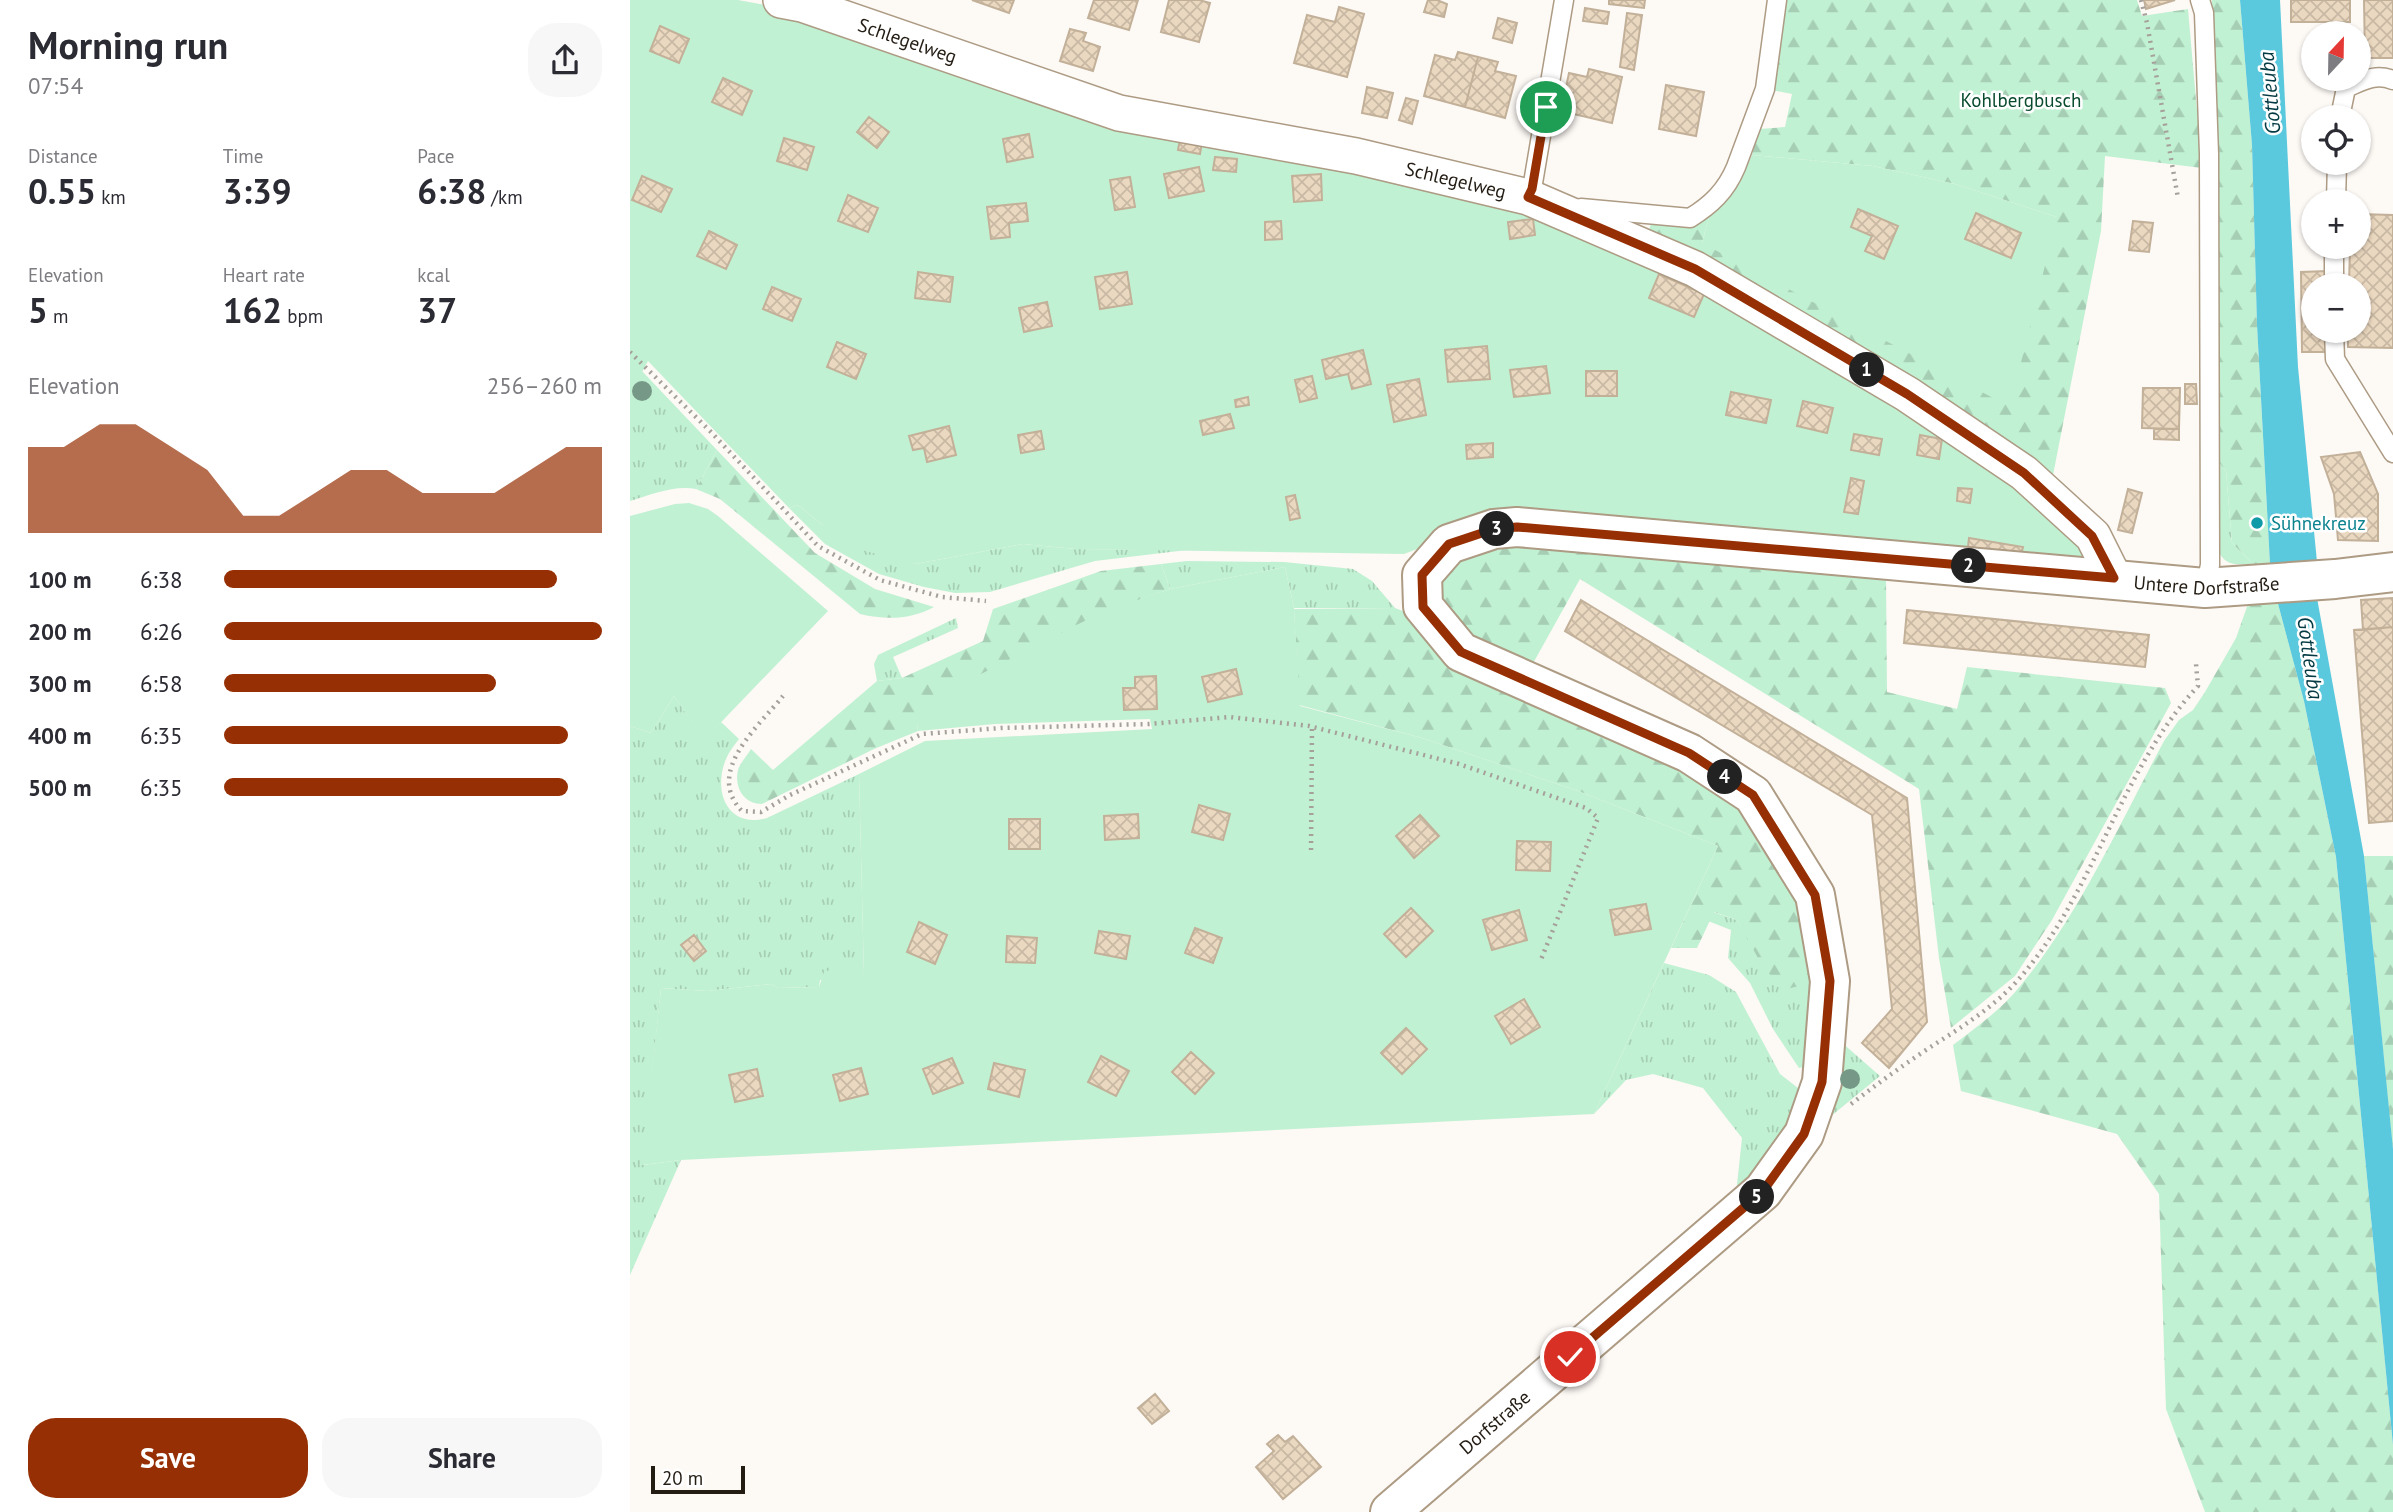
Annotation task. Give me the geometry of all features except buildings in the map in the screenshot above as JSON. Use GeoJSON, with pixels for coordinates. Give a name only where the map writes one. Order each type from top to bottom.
{"type":"FeatureCollection","features":[{"type":"Feature","properties":{"kind":"street","name":"Schlegelweg"},"geometry":{"type":"LineString","coordinates":[[781,0],[802,4],[1119,113],[1356,156],[1528,197],[1695,269],[1907,394],[2024,473],[2092,536],[2114,578]]}},
{"type":"Feature","properties":{"kind":"street","name":"Untere Dorfstraße"},"geometry":{"type":"LineString","coordinates":[[1517,527],[2220,587],[2393,572]]}},
{"type":"Feature","properties":{"kind":"street","name":"Dorfstraße"},"geometry":{"type":"LineString","coordinates":[[1390,1512],[1763,1191],[1804,1134],[1822,1082],[1830,981],[1815,895],[1753,795],[1689,753],[1461,652],[1423,607],[1422,575],[1449,544],[1494,529],[1517,527]]}},
{"type":"Feature","properties":{"kind":"lane"},"geometry":{"type":"LineString","coordinates":[[1528,197],[1532,189],[1564,0]]}},
{"type":"Feature","properties":{"kind":"lane"},"geometry":{"type":"LineString","coordinates":[[1562,212],[1573,208],[1690,218],[1717,198],[1731,180],[1765,89],[1777,0]]}},
{"type":"Feature","properties":{"kind":"lane"},"geometry":{"type":"LineString","coordinates":[[2200,0],[2204,13],[2209,167],[2210,565],[2220,587]]}},
{"type":"Feature","properties":{"kind":"lane"},"geometry":{"type":"LineString","coordinates":[[2342,105],[2346,88],[2382,76],[2393,80]]}},
{"type":"Feature","properties":{"kind":"lane"},"geometry":{"type":"LineString","coordinates":[[2334,343],[2335,359],[2393,453]]}},
{"type":"Feature","properties":{"kind":"path"},"geometry":{"type":"LineString","coordinates":[[2141,0],[2178,198]]}},
{"type":"Feature","properties":{"kind":"path"},"geometry":{"type":"LineString","coordinates":[[630,352],[710,431],[818,547],[880,580],[942,597],[986,601]]}},
{"type":"Feature","properties":{"kind":"path"},"geometry":{"type":"LineString","coordinates":[[1804,1134],[1824,1126],[1887,1076],[1982,1013],[2018,980],[2059,923],[2158,736],[2180,705],[2198,686],[2196,664]]}},
{"type":"Feature","properties":{"kind":"path"},"geometry":{"type":"LineString","coordinates":[[783,696],[736,754],[730,766],[728,790],[733,802],[742,811],[761,812],[790,795],[922,734],[1002,728],[1149,724],[1230,717],[1312,727],[1459,764],[1586,808],[1598,818],[1540,962]]}},
{"type":"Feature","properties":{"kind":"path"},"geometry":{"type":"LineString","coordinates":[[1311,850],[1312,727]]}},
{"type":"Feature","properties":{"kind":"green space"},"geometry":{"type":"Polygon","coordinates":[[[630,0],[738,0],[771,6],[1478,193],[1694,277],[2020,483],[2088,548],[2084,561],[1509,514],[1404,554],[1076,549],[1023,544],[915,564],[862,550],[821,524],[798,505],[789,508],[648,361],[630,395],[630,0]]]}},
{"type":"Feature","properties":{"kind":"green space","name":"Kohlbergbusch"},"geometry":{"type":"Polygon","coordinates":[[[1785,0],[2137,0],[2142,16],[2188,9],[2202,168],[2105,156],[2101,231],[2051,485],[1647,241],[1651,222],[1688,226],[1709,217],[1702,243],[2057,217],[1955,184],[1873,166],[1752,155],[1759,129],[1785,127],[1792,94],[1771,90],[1785,0]]]}},
{"type":"Feature","properties":{"kind":"green space"},"geometry":{"type":"Polygon","coordinates":[[[2212,0],[2240,0],[2252,145],[2257,325],[2270,564],[2253,564],[2232,543],[2226,471],[2215,458],[2212,0]]]}},
{"type":"Feature","properties":{"kind":"green space"},"geometry":{"type":"Polygon","coordinates":[[[1752,155],[1873,166],[1955,184],[2057,217],[2010,407],[1702,243],[1709,217],[1738,184],[1752,155]]]}},
{"type":"Feature","properties":{"kind":"green space"},"geometry":{"type":"Polygon","coordinates":[[[642,371],[717,450],[696,489],[671,489],[630,501],[630,395],[642,371]]]}},
{"type":"Feature","properties":{"kind":"green space"},"geometry":{"type":"Polygon","coordinates":[[[717,450],[815,553],[875,589],[934,607],[898,618],[860,614],[720,499],[696,489],[717,450]]]}},
{"type":"Feature","properties":{"kind":"green space"},"geometry":{"type":"Polygon","coordinates":[[[2215,458],[2226,471],[2232,543],[2253,564],[2226,561],[2215,545],[2215,458]]]}},
{"type":"Feature","properties":{"kind":"green space"},"geometry":{"type":"Polygon","coordinates":[[[689,503],[708,509],[718,516],[828,611],[704,740],[674,696],[651,733],[630,726],[630,516],[689,503]]]}},
{"type":"Feature","properties":{"kind":"green space"},"geometry":{"type":"Polygon","coordinates":[[[798,505],[821,524],[915,564],[1023,544],[1076,549],[1187,550],[1095,561],[990,592],[955,593],[879,574],[825,544],[789,508],[798,505]]]}},
{"type":"Feature","properties":{"kind":"green space"},"geometry":{"type":"Polygon","coordinates":[[[1497,543],[1886,576],[1887,692],[1957,709],[1967,667],[2165,688],[2171,703],[2052,920],[2015,976],[1951,1028],[1939,958],[1919,789],[1580,579],[1531,667],[1469,642],[1437,601],[1439,587],[1443,577],[1456,562],[1497,543]]]}},
{"type":"Feature","properties":{"kind":"green space"},"geometry":{"type":"Polygon","coordinates":[[[1187,561],[1284,562],[1353,569],[1372,581],[1395,608],[1294,608],[1285,567],[1170,589],[1161,564],[1187,561]]]}},
{"type":"Feature","properties":{"kind":"green space"},"geometry":{"type":"Polygon","coordinates":[[[1161,564],[1170,589],[1102,613],[916,708],[918,731],[874,749],[762,804],[745,798],[739,789],[738,770],[751,749],[773,770],[877,681],[902,678],[983,641],[993,609],[1101,571],[1161,564]]]}},
{"type":"Feature","properties":{"kind":"green space"},"geometry":{"type":"Polygon","coordinates":[[[1285,567],[1294,608],[1300,706],[1422,738],[1578,791],[1718,846],[1594,1114],[681,1160],[642,1165],[661,988],[707,991],[772,984],[777,988],[819,987],[824,972],[839,967],[849,976],[864,976],[859,774],[925,741],[1152,729],[1150,719],[995,724],[918,731],[915,708],[1102,612],[1170,589],[1285,567]]]}},
{"type":"Feature","properties":{"kind":"green space"},"geometry":{"type":"Polygon","coordinates":[[[2277,600],[2304,701],[2336,857],[2393,1445],[2393,1512],[2205,1512],[2166,1409],[2159,1194],[2117,1134],[1961,1091],[1953,1045],[2006,1002],[2062,929],[2164,741],[2179,720],[2193,710],[2236,638],[2249,601],[2277,600]]]}},
{"type":"Feature","properties":{"kind":"green space"},"geometry":{"type":"Polygon","coordinates":[[[1395,608],[1408,613],[1422,635],[1454,664],[1682,767],[1740,804],[1792,865],[1817,982],[1786,989],[1764,969],[1737,920],[1714,912],[1697,948],[1671,948],[1718,846],[1578,791],[1422,738],[1299,705],[1294,609],[1395,608]]]}},
{"type":"Feature","properties":{"kind":"green space"},"geometry":{"type":"Polygon","coordinates":[[[956,618],[958,628],[893,657],[902,678],[877,681],[874,664],[878,655],[956,618]]]}},
{"type":"Feature","properties":{"kind":"green space"},"geometry":{"type":"Polygon","coordinates":[[[674,696],[704,739],[721,722],[739,739],[724,764],[721,780],[724,801],[736,815],[745,819],[767,818],[859,774],[864,976],[820,980],[819,987],[777,988],[772,984],[707,991],[661,988],[643,1165],[681,1160],[630,1275],[630,726],[651,733],[674,696]]]}},
{"type":"Feature","properties":{"kind":"green space"},"geometry":{"type":"Polygon","coordinates":[[[2364,856],[2393,856],[2393,1149],[2392,1142],[2364,856]]]}},
{"type":"Feature","properties":{"kind":"green space"},"geometry":{"type":"Polygon","coordinates":[[[1713,912],[1737,920],[1749,940],[1817,982],[1808,1066],[1799,1068],[1773,1029],[1750,983],[1728,958],[1731,930],[1708,921],[1713,912]]]}},
{"type":"Feature","properties":{"kind":"green space"},"geometry":{"type":"Polygon","coordinates":[[[1664,963],[1709,975],[1736,992],[1780,1074],[1798,1088],[1801,1103],[1790,1125],[1735,1203],[1742,1138],[1703,1088],[1653,1074],[1626,1080],[1594,1114],[1664,963]]]}},
{"type":"Feature","properties":{"kind":"green space"},"geometry":{"type":"Polygon","coordinates":[[[1840,1041],[1880,1076],[1825,1121],[1840,1041]]]}},
{"type":"Feature","properties":{"kind":"water","name":"Gottleuba"},"geometry":{"type":"Polygon","coordinates":[[[2240,0],[2280,0],[2298,367],[2317,562],[2270,564],[2257,325],[2252,145],[2240,0]]]}},
{"type":"Feature","properties":{"kind":"water","name":"Gottleuba"},"geometry":{"type":"Polygon","coordinates":[[[2317,598],[2364,856],[2393,1149],[2393,1445],[2336,857],[2304,701],[2277,600],[2317,598]]]}},
{"type":"Feature","properties":{"kind":"place","name":"Sühnekreuz"},"geometry":{"type":"Point","coordinates":[2257,523]}},
{"type":"Feature","properties":{"kind":"route"},"geometry":{"type":"LineString","coordinates":[[1546,107],[1532,189],[1528,197],[1695,269],[1907,394],[2024,473],[2092,536],[2114,578],[1517,527],[1494,529],[1449,544],[1422,575],[1423,607],[1461,652],[1689,753],[1753,795],[1815,895],[1830,981],[1822,1082],[1804,1134],[1763,1191],[1570,1357]]}}]}
